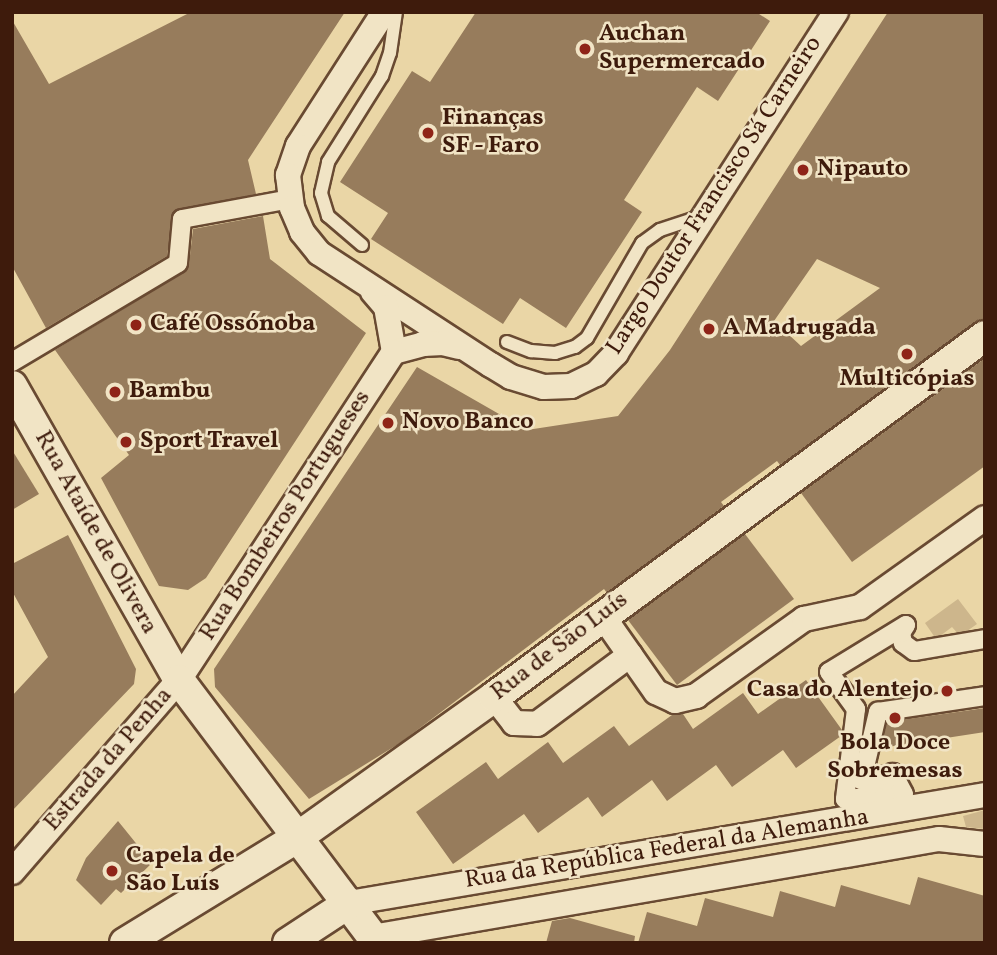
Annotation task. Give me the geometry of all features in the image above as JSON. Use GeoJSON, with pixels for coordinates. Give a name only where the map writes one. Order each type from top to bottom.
{"type":"FeatureCollection","features":[{"type":"Feature","properties":{"kind":"street","name":"Largo Doutor Francisco Sá Carneiro"},"geometry":{"type":"LineString","coordinates":[[384,12],[298,146],[288,176],[291,199],[303,232],[319,253],[367,285],[511,377],[544,387],[571,386],[596,374],[616,354],[832,17]]}},
{"type":"Feature","properties":{"kind":"street"},"geometry":{"type":"LineString","coordinates":[[12,362],[177,262],[182,219],[291,199]]}},
{"type":"Feature","properties":{"kind":"street"},"geometry":{"type":"LineString","coordinates":[[367,285],[386,307],[394,352],[443,342],[467,349]]}},
{"type":"Feature","properties":{"kind":"street","name":"Rua de São Luís"},"geometry":{"type":"LineString","coordinates":[[125,943],[298,837],[494,697],[985,336]]}},
{"type":"Feature","properties":{"kind":"street","name":"Rua Bombeiros Portugueses"},"geometry":{"type":"LineString","coordinates":[[179,680],[394,352]]}},
{"type":"Feature","properties":{"kind":"street","name":"Rua Ataíde de Olivera"},"geometry":{"type":"LineString","coordinates":[[16,400],[179,680],[374,940]]}},
{"type":"Feature","properties":{"kind":"street"},"geometry":{"type":"LineString","coordinates":[[602,615],[656,692],[675,701],[696,696],[804,619],[860,607],[985,518]]}},
{"type":"Feature","properties":{"kind":"street"},"geometry":{"type":"LineString","coordinates":[[985,639],[914,651],[903,643],[901,633],[906,625],[829,672],[856,709],[845,799],[904,794],[893,773],[886,781],[883,775],[874,776],[872,784],[861,780],[859,769],[866,767],[878,712],[985,696]]}},
{"type":"Feature","properties":{"kind":"street"},"geometry":{"type":"LineString","coordinates":[[494,697],[514,723],[537,724],[630,655]]}},
{"type":"Feature","properties":{"kind":"street","name":"Estrada da Penha"},"geometry":{"type":"LineString","coordinates":[[12,872],[179,680]]}},
{"type":"Feature","properties":{"kind":"street","name":"Rua da República Federal da Alemanha"},"geometry":{"type":"LineString","coordinates":[[349,904],[985,795]]}},
{"type":"Feature","properties":{"kind":"street","name":"Rua da República Federal da Alemanha"},"geometry":{"type":"LineString","coordinates":[[374,940],[939,839],[985,844]]}},
{"type":"Feature","properties":{"kind":"street"},"geometry":{"type":"LineString","coordinates":[[288,943],[349,904]]}},
{"type":"Feature","properties":{"kind":"lane"},"geometry":{"type":"LineString","coordinates":[[362,245],[328,216],[321,193],[328,162],[382,76],[390,54],[396,12]]}},
{"type":"Feature","properties":{"kind":"lane"},"geometry":{"type":"LineString","coordinates":[[507,342],[531,351],[555,353],[575,347],[587,338],[642,243],[660,230],[705,215]]}},
{"type":"Feature","properties":{"kind":"shaded area"},"geometry":{"type":"Polygon","coordinates":[[[958,599],[977,624],[960,636],[952,627],[936,639],[925,623],[958,599]]]}},
{"type":"Feature","properties":{"kind":"shaded area"},"geometry":{"type":"Polygon","coordinates":[[[985,810],[985,829],[966,827],[963,816],[985,810]]]}},
{"type":"Feature","properties":{"kind":"building"},"geometry":{"type":"Polygon","coordinates":[[[191,12],[345,12],[248,160],[256,194],[174,211],[167,256],[46,328],[12,266],[12,20],[49,84],[191,12]]]}},
{"type":"Feature","properties":{"kind":"building"},"geometry":{"type":"Polygon","coordinates":[[[476,12],[756,12],[770,21],[718,101],[697,87],[624,200],[642,212],[566,328],[520,298],[503,324],[371,239],[388,213],[340,182],[412,71],[430,82],[476,12]]]}},
{"type":"Feature","properties":{"kind":"building"},"geometry":{"type":"Polygon","coordinates":[[[888,12],[985,12],[985,319],[975,322],[780,465],[777,461],[721,502],[724,506],[607,593],[604,589],[400,743],[309,799],[215,687],[214,669],[417,367],[527,430],[618,416],[670,350],[888,12]],[[817,259],[774,321],[801,346],[880,288],[817,259]]]}},
{"type":"Feature","properties":{"kind":"building"},"geometry":{"type":"Polygon","coordinates":[[[263,216],[270,259],[366,333],[206,578],[188,590],[159,586],[101,478],[129,455],[55,350],[184,272],[189,264],[193,229],[263,216]]]}},
{"type":"Feature","properties":{"kind":"building"},"geometry":{"type":"Polygon","coordinates":[[[985,358],[985,466],[852,562],[801,493],[985,358]]]}},
{"type":"Feature","properties":{"kind":"building"},"geometry":{"type":"Polygon","coordinates":[[[12,450],[39,494],[12,510],[12,450]]]}},
{"type":"Feature","properties":{"kind":"building"},"geometry":{"type":"Polygon","coordinates":[[[745,534],[794,599],[677,685],[628,620],[745,534]]]}},
{"type":"Feature","properties":{"kind":"building"},"geometry":{"type":"Polygon","coordinates":[[[68,535],[136,669],[134,684],[12,811],[12,696],[48,657],[12,591],[12,564],[68,535]]]}},
{"type":"Feature","properties":{"kind":"building"},"geometry":{"type":"Polygon","coordinates":[[[806,680],[842,730],[841,736],[796,768],[783,750],[732,787],[716,765],[667,801],[652,780],[602,817],[588,797],[538,833],[524,814],[453,864],[416,812],[486,762],[498,779],[548,742],[563,763],[614,726],[629,746],[672,715],[683,714],[693,729],[743,693],[758,714],[806,680]]]}},
{"type":"Feature","properties":{"kind":"building"},"geometry":{"type":"Polygon","coordinates":[[[985,708],[985,732],[881,748],[887,722],[985,708]]]}},
{"type":"Feature","properties":{"kind":"building","name":"Capela de São Luís"},"geometry":{"type":"Polygon","coordinates":[[[118,821],[152,863],[121,893],[116,889],[101,905],[76,880],[86,858],[118,821]]]}},
{"type":"Feature","properties":{"kind":"building"},"geometry":{"type":"Polygon","coordinates":[[[918,877],[985,896],[985,943],[638,943],[647,912],[697,926],[705,898],[773,917],[780,891],[835,907],[841,885],[910,905],[918,877]]]}},
{"type":"Feature","properties":{"kind":"building"},"geometry":{"type":"Polygon","coordinates":[[[570,918],[635,936],[634,943],[546,943],[552,921],[570,918]]]}},
{"type":"Feature","properties":{"kind":"place","name":"Auchan Supermercado"},"geometry":{"type":"Point","coordinates":[585,49]}},
{"type":"Feature","properties":{"kind":"place","name":"Finanças SF - Faro"},"geometry":{"type":"Point","coordinates":[428,133]}},
{"type":"Feature","properties":{"kind":"place","name":"Nipauto"},"geometry":{"type":"Point","coordinates":[803,170]}},
{"type":"Feature","properties":{"kind":"place","name":"Café Ossónoba"},"geometry":{"type":"Point","coordinates":[136,325]}},
{"type":"Feature","properties":{"kind":"place","name":"A Madrugada"},"geometry":{"type":"Point","coordinates":[709,329]}},
{"type":"Feature","properties":{"kind":"place","name":"Multicópias"},"geometry":{"type":"Point","coordinates":[907,354]}},
{"type":"Feature","properties":{"kind":"place","name":"Bambu"},"geometry":{"type":"Point","coordinates":[115,392]}},
{"type":"Feature","properties":{"kind":"place","name":"Novo Banco"},"geometry":{"type":"Point","coordinates":[388,423]}},
{"type":"Feature","properties":{"kind":"place","name":"Sport Travel"},"geometry":{"type":"Point","coordinates":[126,442]}},
{"type":"Feature","properties":{"kind":"place","name":"Casa do Alentejo"},"geometry":{"type":"Point","coordinates":[947,691]}},
{"type":"Feature","properties":{"kind":"place","name":"Bola Doce Sobremesas"},"geometry":{"type":"Point","coordinates":[895,718]}},
{"type":"Feature","properties":{"kind":"place","name":"Capela de São Luís"},"geometry":{"type":"Point","coordinates":[112,871]}}]}
